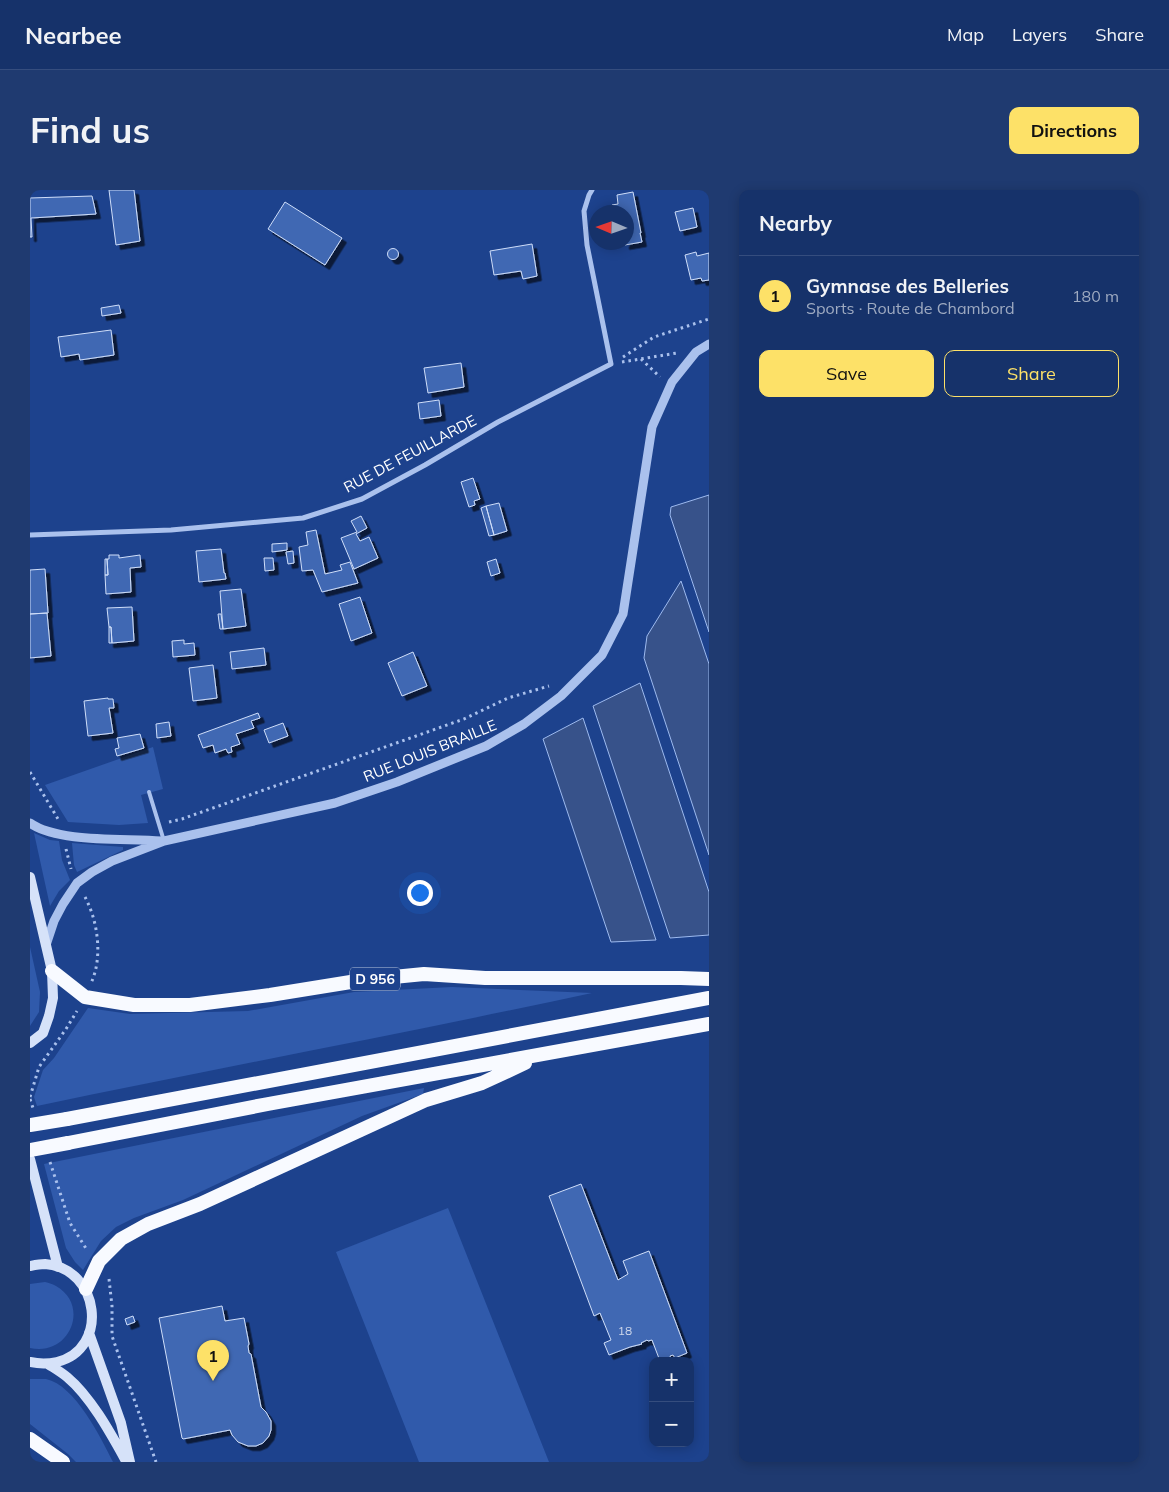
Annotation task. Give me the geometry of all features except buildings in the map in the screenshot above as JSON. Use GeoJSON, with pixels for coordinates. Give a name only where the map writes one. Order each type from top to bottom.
{"type":"FeatureCollection","features":[{"type":"Feature","properties":{"kind":"highway","name":"D 956"},"geometry":{"type":"LineString","coordinates":[[52,971],[85,997],[134,1005],[190,1005],[270,995],[363,980],[424,974],[485,978],[681,978],[709,980]]}},
{"type":"Feature","properties":{"kind":"highway"},"geometry":{"type":"LineString","coordinates":[[30,1125],[709,998]]}},
{"type":"Feature","properties":{"kind":"highway"},"geometry":{"type":"LineString","coordinates":[[30,1150],[268,1104],[709,1024]]}},
{"type":"Feature","properties":{"kind":"highway"},"geometry":{"type":"LineString","coordinates":[[86,1289],[99,1261],[121,1239],[148,1224],[200,1204],[426,1100],[482,1083],[544,1054]]}},
{"type":"Feature","properties":{"kind":"highway"},"geometry":{"type":"LineString","coordinates":[[30,1439],[63,1462]]}},
{"type":"Feature","properties":{"kind":"main road"},"geometry":{"type":"LineString","coordinates":[[30,877],[52,971],[53,998],[43,1033],[30,1043]]}},
{"type":"Feature","properties":{"kind":"main road"},"geometry":{"type":"LineString","coordinates":[[30,1159],[58,1267]]}},
{"type":"Feature","properties":{"kind":"main road"},"geometry":{"type":"LineString","coordinates":[[30,1266],[44,1264],[58,1267],[74,1276],[86,1289],[91,1303],[92,1318],[89,1333],[82,1345],[73,1354],[48,1364],[30,1362]]}},
{"type":"Feature","properties":{"kind":"main road"},"geometry":{"type":"LineString","coordinates":[[89,1333],[121,1423],[128,1462]]}},
{"type":"Feature","properties":{"kind":"main road"},"geometry":{"type":"LineString","coordinates":[[48,1364],[68,1378],[91,1404],[128,1462]]}},
{"type":"Feature","properties":{"kind":"street"},"geometry":{"type":"LineString","coordinates":[[592,190],[584,211],[587,246],[611,364]]}},
{"type":"Feature","properties":{"kind":"street","name":"RUE LOUIS BRAILLE"},"geometry":{"type":"LineString","coordinates":[[46,946],[54,921],[77,883],[112,861],[164,841],[335,803],[398,782],[486,746],[524,724],[561,696],[602,655],[623,614],[652,427],[672,382],[696,352],[709,344]]}},
{"type":"Feature","properties":{"kind":"street","name":"RUE DE FEUILLARDE"},"geometry":{"type":"LineString","coordinates":[[30,535],[171,530],[303,518],[362,498],[425,465],[498,422],[611,364]]}},
{"type":"Feature","properties":{"kind":"street"},"geometry":{"type":"LineString","coordinates":[[30,822],[55,833],[95,838],[164,841]]}},
{"type":"Feature","properties":{"kind":"lane"},"geometry":{"type":"LineString","coordinates":[[150,792],[164,841]]}},
{"type":"Feature","properties":{"kind":"path"},"geometry":{"type":"LineString","coordinates":[[611,364],[654,337],[709,319]]}},
{"type":"Feature","properties":{"kind":"path"},"geometry":{"type":"LineString","coordinates":[[611,364],[683,352]]}},
{"type":"Feature","properties":{"kind":"path"},"geometry":{"type":"LineString","coordinates":[[640,359],[661,377]]}},
{"type":"Feature","properties":{"kind":"path"},"geometry":{"type":"LineString","coordinates":[[159,825],[182,819],[464,718],[508,698],[551,685]]}},
{"type":"Feature","properties":{"kind":"path"},"geometry":{"type":"LineString","coordinates":[[30,772],[62,825],[67,856],[77,883],[91,908],[96,930],[98,955],[95,975],[85,997],[39,1068],[30,1097]]}},
{"type":"Feature","properties":{"kind":"shaded area"},"geometry":{"type":"Polygon","coordinates":[[[709,495],[709,632],[670,515],[671,507],[709,495]]]}},
{"type":"Feature","properties":{"kind":"shaded area"},"geometry":{"type":"Polygon","coordinates":[[[681,581],[709,664],[709,855],[644,658],[647,636],[681,581]]]}},
{"type":"Feature","properties":{"kind":"shaded area"},"geometry":{"type":"Polygon","coordinates":[[[640,683],[709,892],[709,935],[670,938],[593,706],[640,683]]]}},
{"type":"Feature","properties":{"kind":"shaded area"},"geometry":{"type":"Polygon","coordinates":[[[583,718],[656,940],[611,942],[543,739],[583,718]]]}},
{"type":"Feature","properties":{"kind":"shaded area"},"geometry":{"type":"Polygon","coordinates":[[[153,747],[163,789],[141,795],[148,823],[119,825],[68,822],[45,785],[153,747]]]}},
{"type":"Feature","properties":{"kind":"shaded area"},"geometry":{"type":"Polygon","coordinates":[[[34,833],[50,840],[59,841],[62,860],[70,880],[59,891],[50,906],[34,833]]]}},
{"type":"Feature","properties":{"kind":"shaded area"},"geometry":{"type":"Polygon","coordinates":[[[72,843],[123,847],[123,850],[77,872],[74,865],[72,843]]]}},
{"type":"Feature","properties":{"kind":"shaded area"},"geometry":{"type":"Polygon","coordinates":[[[30,947],[40,992],[39,1012],[30,1026],[30,947]]]}},
{"type":"Feature","properties":{"kind":"shaded area"},"geometry":{"type":"Polygon","coordinates":[[[452,987],[592,993],[37,1106],[34,1097],[43,1070],[54,1058],[88,1008],[130,1014],[248,1011],[354,992],[452,987]]]}},
{"type":"Feature","properties":{"kind":"shaded area"},"geometry":{"type":"Polygon","coordinates":[[[424,1088],[423,1094],[362,1116],[183,1200],[134,1218],[116,1227],[101,1241],[83,1270],[66,1248],[44,1164],[424,1088]]]}},
{"type":"Feature","properties":{"kind":"shaded area"},"geometry":{"type":"Polygon","coordinates":[[[448,1208],[549,1462],[419,1462],[336,1252],[448,1208]]]}},
{"type":"Feature","properties":{"kind":"shaded area"},"geometry":{"type":"Polygon","coordinates":[[[45,1282],[55,1285],[67,1295],[72,1305],[73,1317],[71,1328],[65,1338],[55,1345],[44,1349],[30,1348],[30,1284],[45,1282]]]}},
{"type":"Feature","properties":{"kind":"shaded area"},"geometry":{"type":"Polygon","coordinates":[[[30,1379],[46,1379],[57,1383],[67,1391],[86,1414],[113,1462],[76,1462],[30,1424],[30,1379]]]}},
{"type":"Feature","properties":{"kind":"place","name":"Gymnase des Belleries"},"geometry":{"type":"Point","coordinates":[213,1381]}}]}
